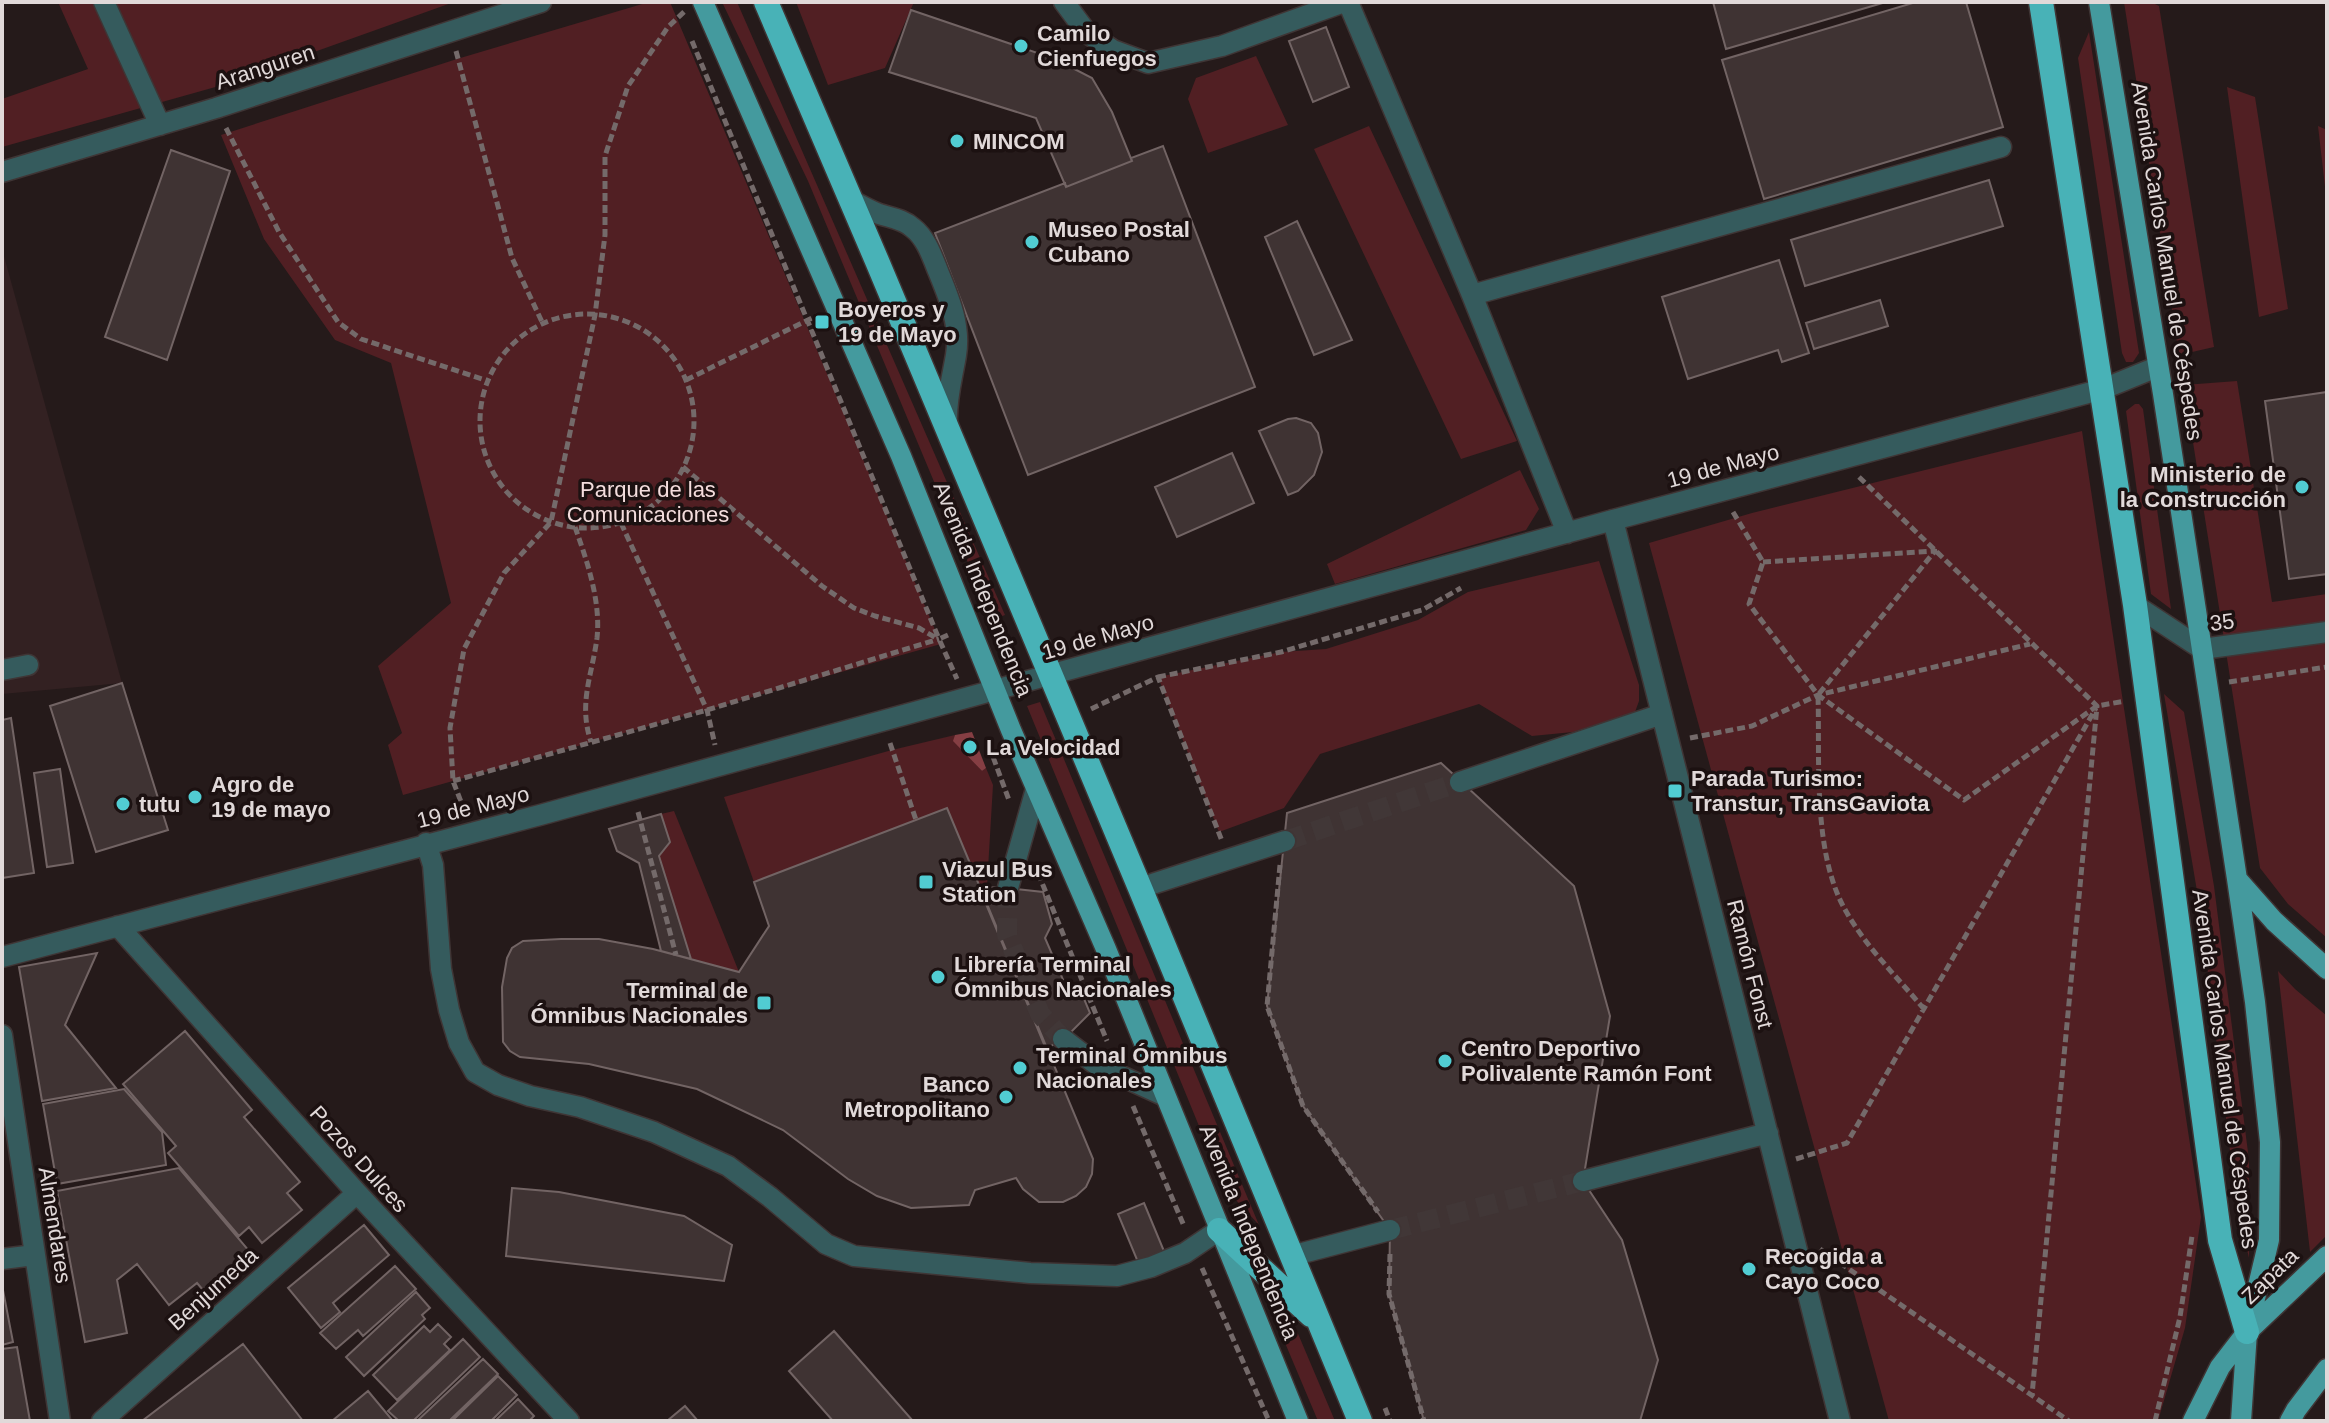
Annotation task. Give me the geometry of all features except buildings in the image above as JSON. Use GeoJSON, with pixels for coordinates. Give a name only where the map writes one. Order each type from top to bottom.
{"type":"FeatureCollection","features":[{"type":"Feature","properties":{"kind":"highway","name":"Avenida Independencia"},"geometry":{"type":"LineString","coordinates":[[766,2],[1140,888],[1360,1421]]}},
{"type":"Feature","properties":{"kind":"highway","name":"Avenida Carlos Manuel de Céspedes"},"geometry":{"type":"LineString","coordinates":[[2041,2],[2135,605],[2220,1240],[2247,1332]]}},
{"type":"Feature","properties":{"kind":"highway"},"geometry":{"type":"LineString","coordinates":[[2048,47],[2059,2]]}},
{"type":"Feature","properties":{"kind":"highway"},"geometry":{"type":"LineString","coordinates":[[1219,1230],[1317,1320]]}},
{"type":"Feature","properties":{"kind":"main road","name":"Avenida Carlos Manuel de Céspedes"},"geometry":{"type":"LineString","coordinates":[[2099,2],[2163,394],[2255,1002],[2270,1142],[2269,1240],[2247,1332]]}},
{"type":"Feature","properties":{"kind":"main road","name":"Avenida Independencia"},"geometry":{"type":"LineString","coordinates":[[697,5],[837,306],[901,456],[1298,1421]]}},
{"type":"Feature","properties":{"kind":"main road"},"geometry":{"type":"LineString","coordinates":[[2237,879],[2274,921],[2327,969]]}},
{"type":"Feature","properties":{"kind":"main road","name":"Zapata"},"geometry":{"type":"LineString","coordinates":[[2193,1421],[2220,1367],[2247,1332],[2327,1256]]}},
{"type":"Feature","properties":{"kind":"main road","name":"Zapata"},"geometry":{"type":"LineString","coordinates":[[2241,1421],[2247,1332]]}},
{"type":"Feature","properties":{"kind":"main road"},"geometry":{"type":"LineString","coordinates":[[2290,1421],[2327,1369]]}},
{"type":"Feature","properties":{"kind":"street"},"geometry":{"type":"LineString","coordinates":[[104,2],[160,125]]}},
{"type":"Feature","properties":{"kind":"street","name":"Aranguren"},"geometry":{"type":"LineString","coordinates":[[2,172],[216,108],[541,2]]}},
{"type":"Feature","properties":{"kind":"street"},"geometry":{"type":"LineString","coordinates":[[1064,2],[1087,33],[1113,50],[1148,63],[1222,46],[1346,2],[1472,295],[1567,533]]}},
{"type":"Feature","properties":{"kind":"street"},"geometry":{"type":"LineString","coordinates":[[1472,295],[2001,147]]}},
{"type":"Feature","properties":{"kind":"street"},"geometry":{"type":"LineString","coordinates":[[851,200],[912,227],[926,245],[942,280],[957,331],[956,354],[946,402],[947,427]]}},
{"type":"Feature","properties":{"kind":"street","name":"19 de Mayo"},"geometry":{"type":"LineString","coordinates":[[2,957],[2103,389],[2157,367]]}},
{"type":"Feature","properties":{"kind":"street","name":"Ramón Fonst"},"geometry":{"type":"LineString","coordinates":[[1613,520],[1840,1421]]}},
{"type":"Feature","properties":{"kind":"street","name":"35"},"geometry":{"type":"LineString","coordinates":[[2135,605],[2202,649],[2327,632]]}},
{"type":"Feature","properties":{"kind":"street"},"geometry":{"type":"LineString","coordinates":[[2,670],[28,665]]}},
{"type":"Feature","properties":{"kind":"street"},"geometry":{"type":"LineString","coordinates":[[1460,782],[1662,714]]}},
{"type":"Feature","properties":{"kind":"street"},"geometry":{"type":"LineString","coordinates":[[1008,888],[1036,789]]}},
{"type":"Feature","properties":{"kind":"street"},"geometry":{"type":"LineString","coordinates":[[1140,888],[1285,841]]}},
{"type":"Feature","properties":{"kind":"street"},"geometry":{"type":"LineString","coordinates":[[426,843],[435,885],[441,969],[459,1043],[475,1072],[498,1085],[580,1107],[654,1132],[728,1166],[826,1244],[854,1256],[1030,1273],[1117,1276],[1185,1253],[1219,1230]]}},
{"type":"Feature","properties":{"kind":"street","name":"Pozos Dulces"},"geometry":{"type":"LineString","coordinates":[[118,926],[357,1193],[569,1421]]}},
{"type":"Feature","properties":{"kind":"street","name":"Almendares"},"geometry":{"type":"LineString","coordinates":[[2,1035],[60,1421]]}},
{"type":"Feature","properties":{"kind":"street"},"geometry":{"type":"LineString","coordinates":[[1063,1039],[1097,1065],[1165,1096]]}},
{"type":"Feature","properties":{"kind":"street"},"geometry":{"type":"LineString","coordinates":[[1583,1181],[1768,1133]]}},
{"type":"Feature","properties":{"kind":"street","name":"Benjumeda"},"geometry":{"type":"LineString","coordinates":[[102,1421],[357,1193]]}},
{"type":"Feature","properties":{"kind":"street"},"geometry":{"type":"LineString","coordinates":[[1291,1256],[1390,1230]]}},
{"type":"Feature","properties":{"kind":"street"},"geometry":{"type":"LineString","coordinates":[[2,1259],[35,1255]]}},
{"type":"Feature","properties":{"kind":"path"},"geometry":{"type":"LineString","coordinates":[[675,2],[966,698]]}},
{"type":"Feature","properties":{"kind":"path"},"geometry":{"type":"LineString","coordinates":[[473,832],[453,781],[450,728],[464,649],[504,573],[551,522],[595,315],[605,235],[605,156],[628,86],[668,27],[681,14],[697,5]]}},
{"type":"Feature","properties":{"kind":"path"},"geometry":{"type":"LineString","coordinates":[[453,32],[457,59],[512,258],[543,324]]}},
{"type":"Feature","properties":{"kind":"path"},"geometry":{"type":"LineString","coordinates":[[216,108],[279,232],[338,322],[361,339],[488,381]]}},
{"type":"Feature","properties":{"kind":"path"},"geometry":{"type":"LineString","coordinates":[[686,380],[837,306]]}},
{"type":"Feature","properties":{"kind":"path"},"geometry":{"type":"LineString","coordinates":[[595,315],[628,322],[657,339],[686,380],[694,415],[690,451],[683,467],[658,501],[621,522],[598,527],[575,527],[551,522],[514,500],[490,466],[480,425],[488,381],[510,347],[543,324],[568,316],[595,315]]}},
{"type":"Feature","properties":{"kind":"path"},"geometry":{"type":"LineString","coordinates":[[1853,457],[1859,479],[2097,706]]}},
{"type":"Feature","properties":{"kind":"path"},"geometry":{"type":"LineString","coordinates":[[683,467],[822,586],[854,608],[919,628],[939,639]]}},
{"type":"Feature","properties":{"kind":"path"},"geometry":{"type":"LineString","coordinates":[[1719,516],[1747,508]]}},
{"type":"Feature","properties":{"kind":"path"},"geometry":{"type":"LineString","coordinates":[[1733,512],[1763,562],[1749,604],[1818,695],[1964,800],[2097,706]]}},
{"type":"Feature","properties":{"kind":"path"},"geometry":{"type":"LineString","coordinates":[[621,522],[707,710],[720,765]]}},
{"type":"Feature","properties":{"kind":"path"},"geometry":{"type":"LineString","coordinates":[[575,527],[595,598],[597,636],[584,714],[591,742]]}},
{"type":"Feature","properties":{"kind":"path"},"geometry":{"type":"LineString","coordinates":[[1763,562],[1935,551]]}},
{"type":"Feature","properties":{"kind":"path"},"geometry":{"type":"LineString","coordinates":[[1924,1009],[1847,913],[1834,884],[1822,826],[1818,695],[1935,551]]}},
{"type":"Feature","properties":{"kind":"path"},"geometry":{"type":"LineString","coordinates":[[1067,716],[1092,709],[1158,677],[1281,652],[1422,610],[1465,586]]}},
{"type":"Feature","properties":{"kind":"path"},"geometry":{"type":"LineString","coordinates":[[453,781],[707,710],[969,627]]}},
{"type":"Feature","properties":{"kind":"path"},"geometry":{"type":"LineString","coordinates":[[1669,743],[1752,726],[1818,695],[2031,643]]}},
{"type":"Feature","properties":{"kind":"path"},"geometry":{"type":"LineString","coordinates":[[1075,668],[1092,709]]}},
{"type":"Feature","properties":{"kind":"path"},"geometry":{"type":"LineString","coordinates":[[1158,677],[1229,859]]}},
{"type":"Feature","properties":{"kind":"path"},"geometry":{"type":"LineString","coordinates":[[1776,1166],[1847,1143],[2097,706]]}},
{"type":"Feature","properties":{"kind":"path"},"geometry":{"type":"LineString","coordinates":[[2032,1395],[2097,706]]}},
{"type":"Feature","properties":{"kind":"path"},"geometry":{"type":"LineString","coordinates":[[889,742],[916,820]]}},
{"type":"Feature","properties":{"kind":"path"},"geometry":{"type":"LineString","coordinates":[[637,811],[676,955]]}},
{"type":"Feature","properties":{"kind":"path"},"geometry":{"type":"LineString","coordinates":[[1269,862],[1281,859],[1267,1006],[1303,1106],[1390,1230],[1389,1294],[1424,1421]]}},
{"type":"Feature","properties":{"kind":"path"},"geometry":{"type":"LineString","coordinates":[[1792,1230],[2069,1421]]}},
{"type":"Feature","properties":{"kind":"path"},"geometry":{"type":"LineString","coordinates":[[2155,1421],[2180,1317],[2192,1231]]}},
{"type":"Feature","properties":{"kind":"shaded area"},"geometry":{"type":"Polygon","coordinates":[[[2,249],[122,683],[2,694],[2,249]]]}},
{"type":"Feature","properties":{"kind":"shaded area"},"geometry":{"type":"Polygon","coordinates":[[[972,732],[986,768],[982,771],[953,741],[955,735],[972,732]]]}},
{"type":"Feature","properties":{"kind":"green space"},"geometry":{"type":"Polygon","coordinates":[[[58,2],[454,2],[219,86],[2,147],[2,99],[88,69],[58,2]]]}},
{"type":"Feature","properties":{"kind":"green space","name":"Parque de las Comunicaciones"},"geometry":{"type":"Polygon","coordinates":[[[649,2],[670,2],[941,644],[403,795],[388,745],[402,733],[378,666],[451,603],[391,363],[335,340],[264,239],[221,135],[457,59],[649,2]]]}},
{"type":"Feature","properties":{"kind":"green space"},"geometry":{"type":"Polygon","coordinates":[[[722,2],[737,2],[1005,615],[992,620],[808,181],[722,2]]]}},
{"type":"Feature","properties":{"kind":"green space"},"geometry":{"type":"Polygon","coordinates":[[[796,2],[914,2],[885,68],[828,85],[796,2]]]}},
{"type":"Feature","properties":{"kind":"green space"},"geometry":{"type":"Polygon","coordinates":[[[2124,2],[2151,2],[2159,6],[2214,347],[2179,355],[2124,2]]]}},
{"type":"Feature","properties":{"kind":"green space"},"geometry":{"type":"Polygon","coordinates":[[[2089,32],[2139,353],[2133,362],[2126,362],[2122,353],[2078,58],[2089,32]]]}},
{"type":"Feature","properties":{"kind":"green space"},"geometry":{"type":"Polygon","coordinates":[[[1256,56],[1288,125],[1208,153],[1188,99],[1196,78],[1256,56]]]}},
{"type":"Feature","properties":{"kind":"green space"},"geometry":{"type":"Polygon","coordinates":[[[2227,87],[2255,97],[2288,309],[2259,317],[2227,87]]]}},
{"type":"Feature","properties":{"kind":"green space"},"geometry":{"type":"Polygon","coordinates":[[[1369,126],[1517,441],[1461,459],[1314,149],[1369,126]]]}},
{"type":"Feature","properties":{"kind":"green space"},"geometry":{"type":"Polygon","coordinates":[[[2318,126],[2327,130],[2327,204],[2318,126]]]}},
{"type":"Feature","properties":{"kind":"green space"},"geometry":{"type":"Polygon","coordinates":[[[2237,381],[2272,602],[2327,594],[2327,938],[2288,904],[2260,868],[2184,385],[2237,381]]]}},
{"type":"Feature","properties":{"kind":"green space"},"geometry":{"type":"Polygon","coordinates":[[[2135,404],[2143,409],[2171,609],[2151,594],[2126,411],[2135,404]]]}},
{"type":"Feature","properties":{"kind":"green space"},"geometry":{"type":"Polygon","coordinates":[[[2082,431],[2201,1217],[2185,1328],[2158,1421],[1889,1421],[1649,543],[1752,513],[2082,431]]]}},
{"type":"Feature","properties":{"kind":"green space"},"geometry":{"type":"Polygon","coordinates":[[[1520,470],[1539,509],[1526,530],[1335,584],[1327,564],[1520,470]]]}},
{"type":"Feature","properties":{"kind":"green space"},"geometry":{"type":"Polygon","coordinates":[[[1599,561],[1639,685],[1635,712],[1573,732],[1532,736],[1479,704],[1320,754],[1284,808],[1219,832],[1158,677],[1281,652],[1326,649],[1418,620],[1468,592],[1599,561]]]}},
{"type":"Feature","properties":{"kind":"green space"},"geometry":{"type":"Polygon","coordinates":[[[2164,694],[2184,712],[2214,886],[2249,1160],[2249,1258],[2237,1207],[2200,909],[2164,694]]]}},
{"type":"Feature","properties":{"kind":"green space"},"geometry":{"type":"Polygon","coordinates":[[[1040,702],[1259,1225],[1224,1187],[1027,706],[1040,702]]]}},
{"type":"Feature","properties":{"kind":"green space"},"geometry":{"type":"Polygon","coordinates":[[[955,735],[954,741],[982,771],[986,768],[993,785],[986,903],[947,808],[754,882],[724,797],[955,735]]]}},
{"type":"Feature","properties":{"kind":"green space"},"geometry":{"type":"Polygon","coordinates":[[[674,811],[739,972],[691,959],[659,856],[670,842],[661,814],[674,811]]]}},
{"type":"Feature","properties":{"kind":"green space"},"geometry":{"type":"Polygon","coordinates":[[[2278,971],[2327,1016],[2327,1235],[2310,1252],[2278,971]]]}},
{"type":"Feature","properties":{"kind":"green space"},"geometry":{"type":"Polygon","coordinates":[[[1264,1293],[1296,1329],[1335,1421],[1318,1421],[1264,1293]]]}},
{"type":"Feature","properties":{"kind":"tunnel"},"geometry":{"type":"LineString","coordinates":[[1285,841],[1460,782]]}},
{"type":"Feature","properties":{"kind":"tunnel"},"geometry":{"type":"LineString","coordinates":[[1008,888],[1007,935],[1040,1014],[1063,1039]]}},
{"type":"Feature","properties":{"kind":"tunnel"},"geometry":{"type":"LineString","coordinates":[[1390,1230],[1583,1181]]}},
{"type":"Feature","properties":{"kind":"place","name":"Camilo Cienfuegos"},"geometry":{"type":"Point","coordinates":[1021,46]}},
{"type":"Feature","properties":{"kind":"place","name":"MINCOM"},"geometry":{"type":"Point","coordinates":[957,141]}},
{"type":"Feature","properties":{"kind":"place","name":"Museo Postal Cubano"},"geometry":{"type":"Point","coordinates":[1032,242]}},
{"type":"Feature","properties":{"kind":"place","name":"Boyeros y 19 de Mayo"},"geometry":{"type":"Point","coordinates":[822,322]}},
{"type":"Feature","properties":{"kind":"place","name":"Ministerio de la Construcción"},"geometry":{"type":"Point","coordinates":[2302,487]}},
{"type":"Feature","properties":{"kind":"place","name":"La Velocidad"},"geometry":{"type":"Point","coordinates":[970,747]}},
{"type":"Feature","properties":{"kind":"place","name":"Parada Turismo: Transtur, TransGaviota"},"geometry":{"type":"Point","coordinates":[1675,791]}},
{"type":"Feature","properties":{"kind":"place","name":"Agro de 19 de mayo"},"geometry":{"type":"Point","coordinates":[195,797]}},
{"type":"Feature","properties":{"kind":"place","name":"tutu"},"geometry":{"type":"Point","coordinates":[123,804]}},
{"type":"Feature","properties":{"kind":"place","name":"Viazul Bus Station"},"geometry":{"type":"Point","coordinates":[926,882]}},
{"type":"Feature","properties":{"kind":"place","name":"Librería Terminal Ómnibus Nacionales"},"geometry":{"type":"Point","coordinates":[938,977]}},
{"type":"Feature","properties":{"kind":"place","name":"Terminal de Ómnibus Nacionales"},"geometry":{"type":"Point","coordinates":[764,1003]}},
{"type":"Feature","properties":{"kind":"place","name":"Centro Deportivo Polivalente Ramón Font"},"geometry":{"type":"Point","coordinates":[1445,1061]}},
{"type":"Feature","properties":{"kind":"place","name":"Terminal Ómnibus Nacionales"},"geometry":{"type":"Point","coordinates":[1020,1068]}},
{"type":"Feature","properties":{"kind":"place","name":"Banco Metropolitano"},"geometry":{"type":"Point","coordinates":[1006,1097]}},
{"type":"Feature","properties":{"kind":"place","name":"Recogida a Cayo Coco"},"geometry":{"type":"Point","coordinates":[1749,1269]}}]}
